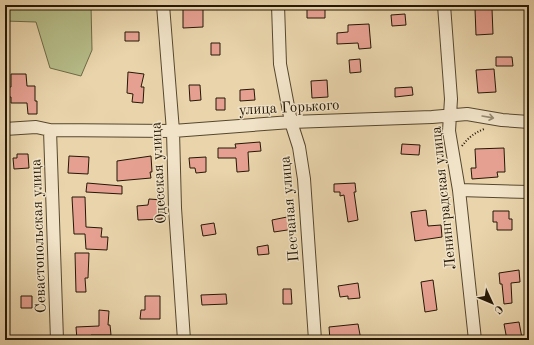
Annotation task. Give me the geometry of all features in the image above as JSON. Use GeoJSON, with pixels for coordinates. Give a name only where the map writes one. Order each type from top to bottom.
{"type":"FeatureCollection","features":[{"type":"Feature","properties":{"kind":"street","name":"Одесская улица"},"geometry":{"type":"LineString","coordinates":[[163,5],[184,340]]}},
{"type":"Feature","properties":{"kind":"street","name":"Песчаная улица"},"geometry":{"type":"LineString","coordinates":[[278,5],[280,64],[291,122],[299,147],[304,179],[315,340]]}},
{"type":"Feature","properties":{"kind":"street","name":"Ленинградская улица"},"geometry":{"type":"LineString","coordinates":[[444,5],[451,99],[449,131],[458,190],[475,340]]}},
{"type":"Feature","properties":{"kind":"street","name":"улица Горького"},"geometry":{"type":"LineString","coordinates":[[5,129],[36,128],[50,130],[172,131],[291,122],[432,117],[450,114],[467,114],[502,120],[529,122]]}},
{"type":"Feature","properties":{"kind":"street","name":"Севастопольская улица"},"geometry":{"type":"LineString","coordinates":[[50,130],[57,340]]}},
{"type":"Feature","properties":{"kind":"street"},"geometry":{"type":"LineString","coordinates":[[458,190],[529,192]]}},
{"type":"Feature","properties":{"kind":"path"},"geometry":{"type":"LineString","coordinates":[[453,159],[468,139],[477,132],[502,120]]}},
{"type":"Feature","properties":{"kind":"green space"},"geometry":{"type":"Polygon","coordinates":[[[5,5],[91,5],[92,50],[81,76],[50,68],[36,22],[5,21],[5,5]]]}},
{"type":"Feature","properties":{"kind":"building"},"geometry":{"type":"Polygon","coordinates":[[[183,5],[203,5],[203,27],[183,28],[183,5]]]}},
{"type":"Feature","properties":{"kind":"building"},"geometry":{"type":"Polygon","coordinates":[[[307,9],[325,9],[325,18],[307,18],[307,9]]]}},
{"type":"Feature","properties":{"kind":"building"},"geometry":{"type":"Polygon","coordinates":[[[475,9],[492,9],[493,34],[476,35],[475,9]]]}},
{"type":"Feature","properties":{"kind":"building"},"geometry":{"type":"Polygon","coordinates":[[[405,14],[406,25],[392,26],[391,15],[405,14]]]}},
{"type":"Feature","properties":{"kind":"building"},"geometry":{"type":"Polygon","coordinates":[[[369,24],[371,48],[359,49],[358,43],[337,44],[337,33],[348,32],[348,25],[369,24]]]}},
{"type":"Feature","properties":{"kind":"building"},"geometry":{"type":"Polygon","coordinates":[[[125,32],[139,32],[139,41],[125,41],[125,32]]]}},
{"type":"Feature","properties":{"kind":"building"},"geometry":{"type":"Polygon","coordinates":[[[211,43],[220,43],[220,55],[211,55],[211,43]]]}},
{"type":"Feature","properties":{"kind":"building"},"geometry":{"type":"Polygon","coordinates":[[[496,57],[512,57],[513,66],[496,66],[496,57]]]}},
{"type":"Feature","properties":{"kind":"building"},"geometry":{"type":"Polygon","coordinates":[[[360,59],[361,72],[350,73],[349,60],[360,59]]]}},
{"type":"Feature","properties":{"kind":"building"},"geometry":{"type":"Polygon","coordinates":[[[494,69],[496,92],[478,93],[476,70],[494,69]]]}},
{"type":"Feature","properties":{"kind":"building"},"geometry":{"type":"Polygon","coordinates":[[[128,72],[144,74],[141,87],[144,87],[143,103],[132,102],[133,94],[127,93],[128,72]]]}},
{"type":"Feature","properties":{"kind":"building"},"geometry":{"type":"Polygon","coordinates":[[[11,74],[26,74],[27,86],[35,86],[37,114],[28,114],[27,103],[11,103],[11,97],[5,97],[5,87],[11,87],[11,74]]]}},
{"type":"Feature","properties":{"kind":"building"},"geometry":{"type":"Polygon","coordinates":[[[327,80],[328,97],[312,98],[311,81],[327,80]]]}},
{"type":"Feature","properties":{"kind":"building"},"geometry":{"type":"Polygon","coordinates":[[[189,85],[200,85],[201,100],[190,101],[189,85]]]}},
{"type":"Feature","properties":{"kind":"building"},"geometry":{"type":"Polygon","coordinates":[[[412,87],[413,95],[395,97],[395,88],[412,87]]]}},
{"type":"Feature","properties":{"kind":"building"},"geometry":{"type":"Polygon","coordinates":[[[254,89],[255,100],[240,101],[240,90],[254,89]]]}},
{"type":"Feature","properties":{"kind":"building"},"geometry":{"type":"Polygon","coordinates":[[[216,98],[225,98],[225,110],[216,110],[216,98]]]}},
{"type":"Feature","properties":{"kind":"building"},"geometry":{"type":"Polygon","coordinates":[[[260,142],[261,151],[248,152],[249,171],[237,172],[236,158],[218,158],[218,148],[236,148],[235,144],[260,142]]]}},
{"type":"Feature","properties":{"kind":"building"},"geometry":{"type":"Polygon","coordinates":[[[402,144],[420,145],[419,155],[401,154],[402,144]]]}},
{"type":"Feature","properties":{"kind":"building"},"geometry":{"type":"Polygon","coordinates":[[[504,148],[505,172],[497,172],[498,177],[472,179],[471,168],[476,168],[475,149],[504,148]]]}},
{"type":"Feature","properties":{"kind":"building"},"geometry":{"type":"Polygon","coordinates":[[[17,154],[28,154],[29,168],[14,169],[13,158],[17,158],[17,154]]]}},
{"type":"Feature","properties":{"kind":"building"},"geometry":{"type":"Polygon","coordinates":[[[69,156],[89,157],[88,174],[68,173],[69,156]]]}},
{"type":"Feature","properties":{"kind":"building"},"geometry":{"type":"Polygon","coordinates":[[[151,156],[151,178],[117,181],[117,161],[151,156]]]}},
{"type":"Feature","properties":{"kind":"building"},"geometry":{"type":"Polygon","coordinates":[[[206,157],[206,172],[196,173],[195,168],[190,168],[189,158],[206,157]]]}},
{"type":"Feature","properties":{"kind":"building"},"geometry":{"type":"Polygon","coordinates":[[[87,183],[122,186],[122,194],[86,192],[87,183]]]}},
{"type":"Feature","properties":{"kind":"building"},"geometry":{"type":"Polygon","coordinates":[[[355,183],[356,192],[354,192],[358,220],[348,222],[344,195],[340,196],[340,192],[334,192],[334,184],[355,183]]]}},
{"type":"Feature","properties":{"kind":"building"},"geometry":{"type":"Polygon","coordinates":[[[72,197],[85,197],[86,227],[102,228],[101,237],[108,237],[107,250],[86,249],[85,234],[74,234],[72,197]]]}},
{"type":"Feature","properties":{"kind":"building"},"geometry":{"type":"Polygon","coordinates":[[[149,199],[163,200],[162,219],[138,220],[137,206],[148,205],[149,199]]]}},
{"type":"Feature","properties":{"kind":"building"},"geometry":{"type":"Polygon","coordinates":[[[426,210],[428,226],[441,225],[442,237],[415,241],[411,212],[426,210]]]}},
{"type":"Feature","properties":{"kind":"building"},"geometry":{"type":"Polygon","coordinates":[[[493,211],[509,211],[509,219],[512,219],[512,230],[497,230],[497,222],[493,222],[493,211]]]}},
{"type":"Feature","properties":{"kind":"building"},"geometry":{"type":"Polygon","coordinates":[[[292,216],[294,229],[274,232],[272,220],[292,216]]]}},
{"type":"Feature","properties":{"kind":"building"},"geometry":{"type":"Polygon","coordinates":[[[214,223],[216,234],[203,236],[201,225],[214,223]]]}},
{"type":"Feature","properties":{"kind":"building"},"geometry":{"type":"Polygon","coordinates":[[[268,245],[269,254],[258,255],[257,247],[268,245]]]}},
{"type":"Feature","properties":{"kind":"building"},"geometry":{"type":"Polygon","coordinates":[[[75,253],[89,253],[88,278],[85,278],[86,292],[76,292],[75,253]]]}},
{"type":"Feature","properties":{"kind":"building"},"geometry":{"type":"Polygon","coordinates":[[[519,270],[520,282],[511,283],[512,303],[504,304],[502,284],[500,284],[499,273],[519,270]]]}},
{"type":"Feature","properties":{"kind":"building"},"geometry":{"type":"Polygon","coordinates":[[[433,280],[437,310],[425,312],[421,282],[433,280]]]}},
{"type":"Feature","properties":{"kind":"building"},"geometry":{"type":"Polygon","coordinates":[[[358,283],[360,298],[348,299],[348,296],[340,297],[338,286],[358,283]]]}},
{"type":"Feature","properties":{"kind":"building"},"geometry":{"type":"Polygon","coordinates":[[[283,289],[291,289],[292,304],[283,304],[283,289]]]}},
{"type":"Feature","properties":{"kind":"building"},"geometry":{"type":"Polygon","coordinates":[[[226,294],[227,304],[202,305],[201,295],[226,294]]]}},
{"type":"Feature","properties":{"kind":"building"},"geometry":{"type":"Polygon","coordinates":[[[21,296],[32,296],[32,308],[21,308],[21,296]]]}},
{"type":"Feature","properties":{"kind":"building"},"geometry":{"type":"Polygon","coordinates":[[[145,296],[160,296],[160,319],[140,319],[141,310],[145,310],[145,296]]]}},
{"type":"Feature","properties":{"kind":"building"},"geometry":{"type":"Polygon","coordinates":[[[99,310],[109,311],[108,325],[110,325],[111,335],[91,335],[91,340],[77,340],[76,327],[99,326],[99,310]]]}},
{"type":"Feature","properties":{"kind":"building"},"geometry":{"type":"Polygon","coordinates":[[[519,322],[522,338],[507,340],[504,324],[519,322]]]}},
{"type":"Feature","properties":{"kind":"building"},"geometry":{"type":"Polygon","coordinates":[[[358,324],[361,340],[330,340],[329,327],[358,324]]]}}]}
